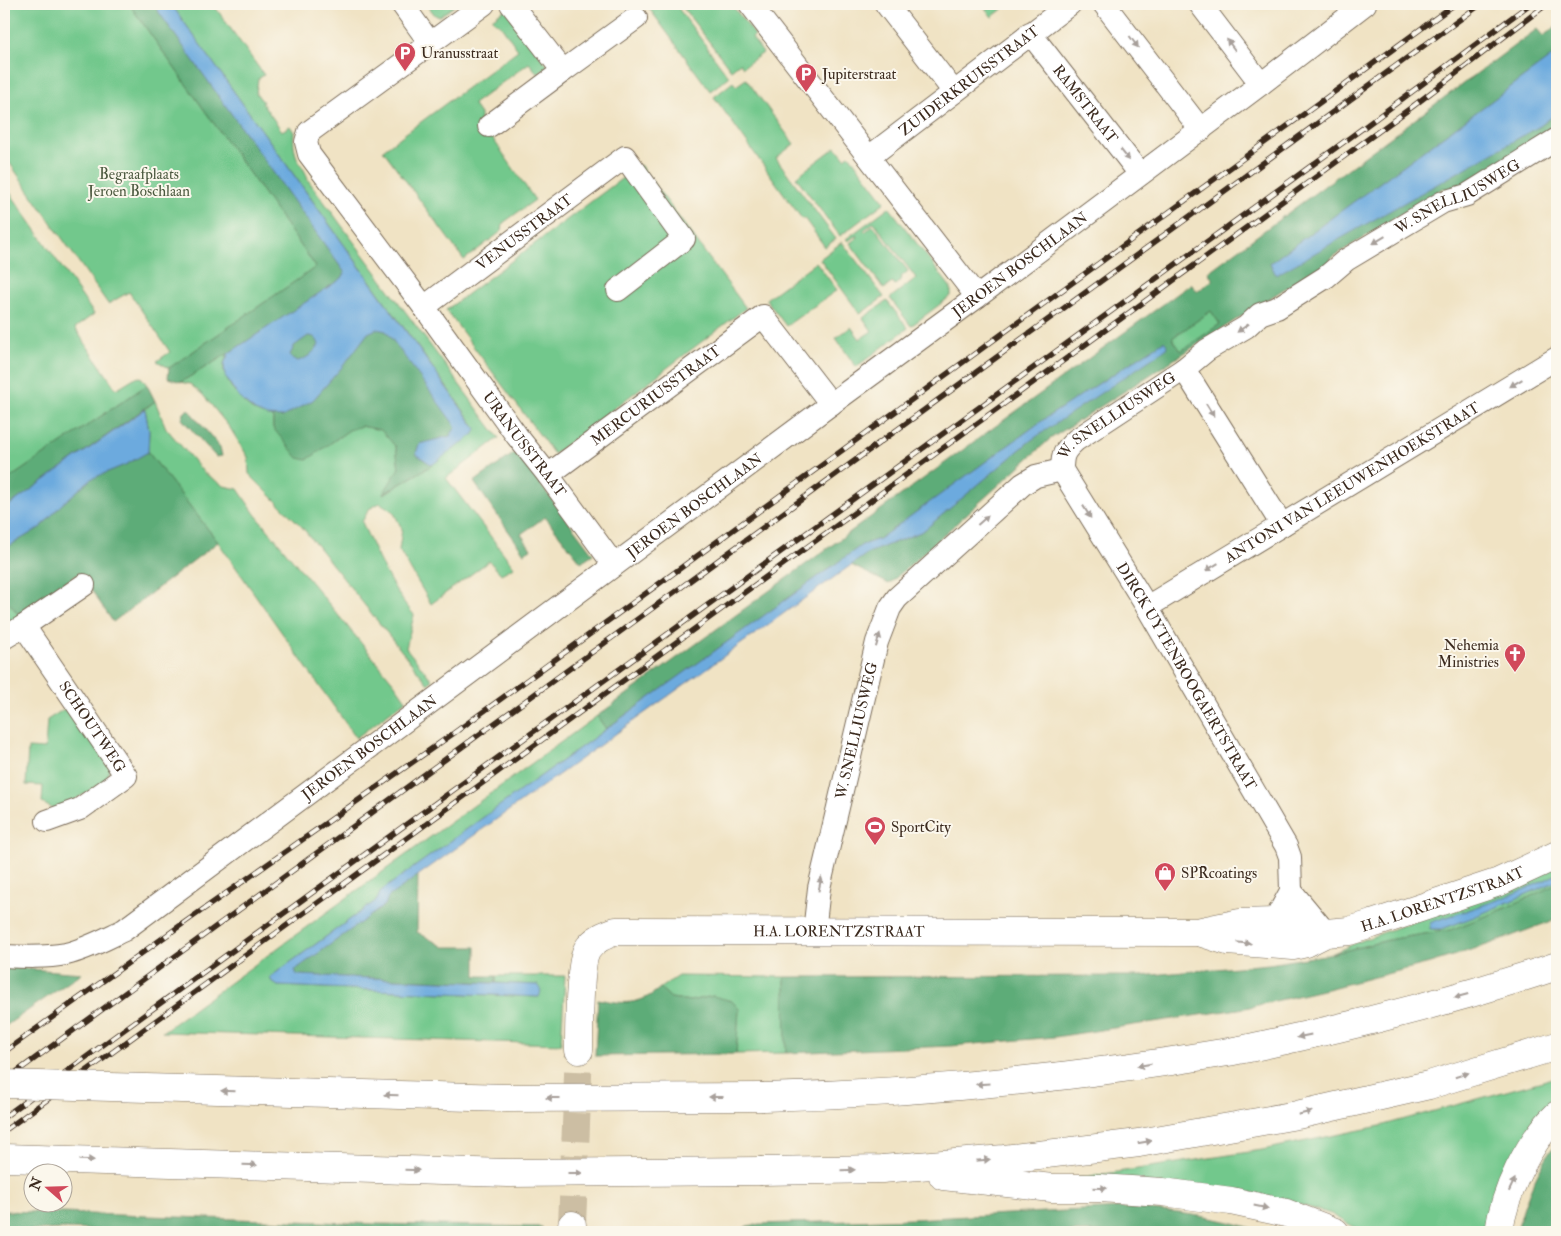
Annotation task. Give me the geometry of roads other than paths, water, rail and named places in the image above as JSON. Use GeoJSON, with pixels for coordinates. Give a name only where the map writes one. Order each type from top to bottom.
{"type":"FeatureCollection","features":[{"type":"Feature","properties":{"kind":"main road","name":"H.A. LORENTZSTRAAT"},"geometry":{"type":"LineString","coordinates":[[1197,932],[1227,941],[1293,946],[1306,943],[1326,933],[1349,931],[1499,882],[1557,855]]}},
{"type":"Feature","properties":{"kind":"main road","name":"H.A. LORENTZSTRAAT"},"geometry":{"type":"LineString","coordinates":[[579,1050],[582,971],[587,950],[600,937],[616,931],[1197,932],[1240,923],[1295,922],[1326,933]]}},
{"type":"Feature","properties":{"kind":"main road"},"geometry":{"type":"LineString","coordinates":[[1508,983],[1557,957]]}},
{"type":"Feature","properties":{"kind":"main road"},"geometry":{"type":"LineString","coordinates":[[4,1084],[507,1098],[836,1095],[1019,1081],[1230,1052],[1356,1024],[1508,983],[1557,966]]}},
{"type":"Feature","properties":{"kind":"main road"},"geometry":{"type":"LineString","coordinates":[[4,1158],[508,1173],[882,1169],[1004,1159],[1139,1143],[1297,1115],[1429,1085],[1557,1046]]}},
{"type":"Feature","properties":{"kind":"main road"},"geometry":{"type":"LineString","coordinates":[[1499,1232],[1509,1191],[1524,1159],[1557,1115]]}},
{"type":"Feature","properties":{"kind":"main road"},"geometry":{"type":"LineString","coordinates":[[882,1169],[1052,1188],[1099,1188],[1163,1192],[1231,1201],[1286,1213],[1336,1232]]}},
{"type":"Feature","properties":{"kind":"street"},"geometry":{"type":"LineString","coordinates":[[402,4],[430,43]]}},
{"type":"Feature","properties":{"kind":"street","name":"URANUSSTRAAT"},"geometry":{"type":"LineString","coordinates":[[484,4],[310,132],[306,142],[309,154],[614,565]]}},
{"type":"Feature","properties":{"kind":"street"},"geometry":{"type":"LineString","coordinates":[[511,4],[563,71]]}},
{"type":"Feature","properties":{"kind":"street"},"geometry":{"type":"LineString","coordinates":[[750,4],[977,297]]}},
{"type":"Feature","properties":{"kind":"street"},"geometry":{"type":"LineString","coordinates":[[886,4],[954,92]]}},
{"type":"Feature","properties":{"kind":"street","name":"ZUIDERKRUISSTRAAT"},"geometry":{"type":"LineString","coordinates":[[869,157],[1070,4]]}},
{"type":"Feature","properties":{"kind":"street"},"geometry":{"type":"LineString","coordinates":[[1104,4],[1201,130]]}},
{"type":"Feature","properties":{"kind":"street"},"geometry":{"type":"LineString","coordinates":[[1200,4],[1261,84]]}},
{"type":"Feature","properties":{"kind":"street","name":"JEROEN BOSCHLAAN"},"geometry":{"type":"LineString","coordinates":[[4,956],[33,957],[65,954],[95,945],[124,930],[1201,130],[1365,4]]}},
{"type":"Feature","properties":{"kind":"street"},"geometry":{"type":"LineString","coordinates":[[489,126],[636,18]]}},
{"type":"Feature","properties":{"kind":"street","name":"RAMSTRAAT"},"geometry":{"type":"LineString","coordinates":[[1030,34],[1140,174]]}},
{"type":"Feature","properties":{"kind":"street","name":"W. SNELLIUSWEG"},"geometry":{"type":"LineString","coordinates":[[814,932],[818,888],[877,642],[890,608],[897,598],[1023,484],[1036,476],[1062,470],[1062,457],[1069,446],[1076,440],[1184,369],[1207,350],[1246,327],[1260,314],[1276,308],[1326,277],[1346,260],[1443,202],[1467,195],[1557,139]]}},
{"type":"Feature","properties":{"kind":"street","name":"VENUSSTRAAT"},"geometry":{"type":"LineString","coordinates":[[424,307],[625,157],[684,240],[618,290]]}},
{"type":"Feature","properties":{"kind":"street","name":"MERCURIUSSTRAAT"},"geometry":{"type":"LineString","coordinates":[[548,475],[763,316],[831,404]]}},
{"type":"Feature","properties":{"kind":"street","name":"ANTONI VAN LEEUWENHOEKSTRAAT"},"geometry":{"type":"LineString","coordinates":[[1146,607],[1557,358]]}},
{"type":"Feature","properties":{"kind":"street"},"geometry":{"type":"LineString","coordinates":[[1184,369],[1282,525]]}},
{"type":"Feature","properties":{"kind":"street","name":"DIRCK UYTENBOOGAERTSTRAAT"},"geometry":{"type":"LineString","coordinates":[[1062,470],[1146,607],[1280,836],[1290,857],[1291,891]]}},
{"type":"Feature","properties":{"kind":"street"},"geometry":{"type":"LineString","coordinates":[[4,638],[84,584]]}},
{"type":"Feature","properties":{"kind":"street","name":"SCHOUTWEG"},"geometry":{"type":"LineString","coordinates":[[24,626],[126,776],[80,809],[47,821]]}},
{"type":"Feature","properties":{"kind":"street"},"geometry":{"type":"LineString","coordinates":[[1274,922],[1291,891],[1326,933]]}},
{"type":"Feature","properties":{"kind":"water"},"geometry":{"type":"Polygon","coordinates":[[[153,4],[171,4],[476,429],[474,434],[432,465],[416,454],[419,444],[450,436],[456,427],[386,331],[377,329],[368,333],[343,366],[313,400],[282,417],[267,416],[255,411],[239,398],[225,376],[224,364],[229,353],[342,278],[345,273],[153,4]],[[308,336],[294,346],[290,355],[291,358],[298,361],[307,357],[319,345],[314,337],[308,336]]]}},
{"type":"Feature","properties":{"kind":"water"},"geometry":{"type":"Polygon","coordinates":[[[1557,53],[1557,113],[1540,126],[1276,275],[1270,263],[1557,53]]]}},
{"type":"Feature","properties":{"kind":"water"},"geometry":{"type":"Polygon","coordinates":[[[1164,341],[1167,345],[1166,349],[1030,441],[923,531],[868,553],[388,897],[385,905],[295,970],[297,975],[538,985],[541,991],[539,997],[278,986],[272,982],[270,977],[377,900],[381,891],[862,545],[879,539],[1046,418],[1164,341]]]}},
{"type":"Feature","properties":{"kind":"water"},"geometry":{"type":"Polygon","coordinates":[[[145,409],[149,431],[148,452],[127,464],[91,479],[61,505],[41,527],[4,549],[4,509],[145,409]]]}},
{"type":"Feature","properties":{"kind":"water"},"geometry":{"type":"Polygon","coordinates":[[[1557,874],[1557,881],[1474,917],[1442,929],[1430,929],[1430,923],[1432,922],[1511,895],[1557,874]]]}},
{"type":"Feature","properties":{"kind":"tunnel"},"geometry":{"type":"LineString","coordinates":[[572,1225],[579,1050]]}},
{"type":"Feature","properties":{"kind":"railway"},"geometry":{"type":"LineString","coordinates":[[4,1052],[454,733],[1455,4]]}},
{"type":"Feature","properties":{"kind":"railway"},"geometry":{"type":"LineString","coordinates":[[4,1081],[1481,4]]}},
{"type":"Feature","properties":{"kind":"railway"},"geometry":{"type":"LineString","coordinates":[[4,1117],[1363,128],[1530,4]]}},
{"type":"Feature","properties":{"kind":"railway"},"geometry":{"type":"LineString","coordinates":[[4,1131],[1412,107],[1547,4]]}},
{"type":"Feature","properties":{"kind":"place","name":"Uranusstraat"},"geometry":{"type":"Point","coordinates":[405,72]}},
{"type":"Feature","properties":{"kind":"place","name":"Jupiterstraat"},"geometry":{"type":"Point","coordinates":[806,93]}},
{"type":"Feature","properties":{"kind":"place","name":"Nehemia Ministries"},"geometry":{"type":"Point","coordinates":[1515,673]}},
{"type":"Feature","properties":{"kind":"place","name":"SportCity"},"geometry":{"type":"Point","coordinates":[875,846]}},
{"type":"Feature","properties":{"kind":"place","name":"SPRcoatings"},"geometry":{"type":"Point","coordinates":[1165,892]}},
{"type":"Feature","properties":{"kind":"park label","name":"Begraafplaats Jeroen Boschlaan"},"geometry":{"type":"Point","coordinates":[139,182]}}]}
